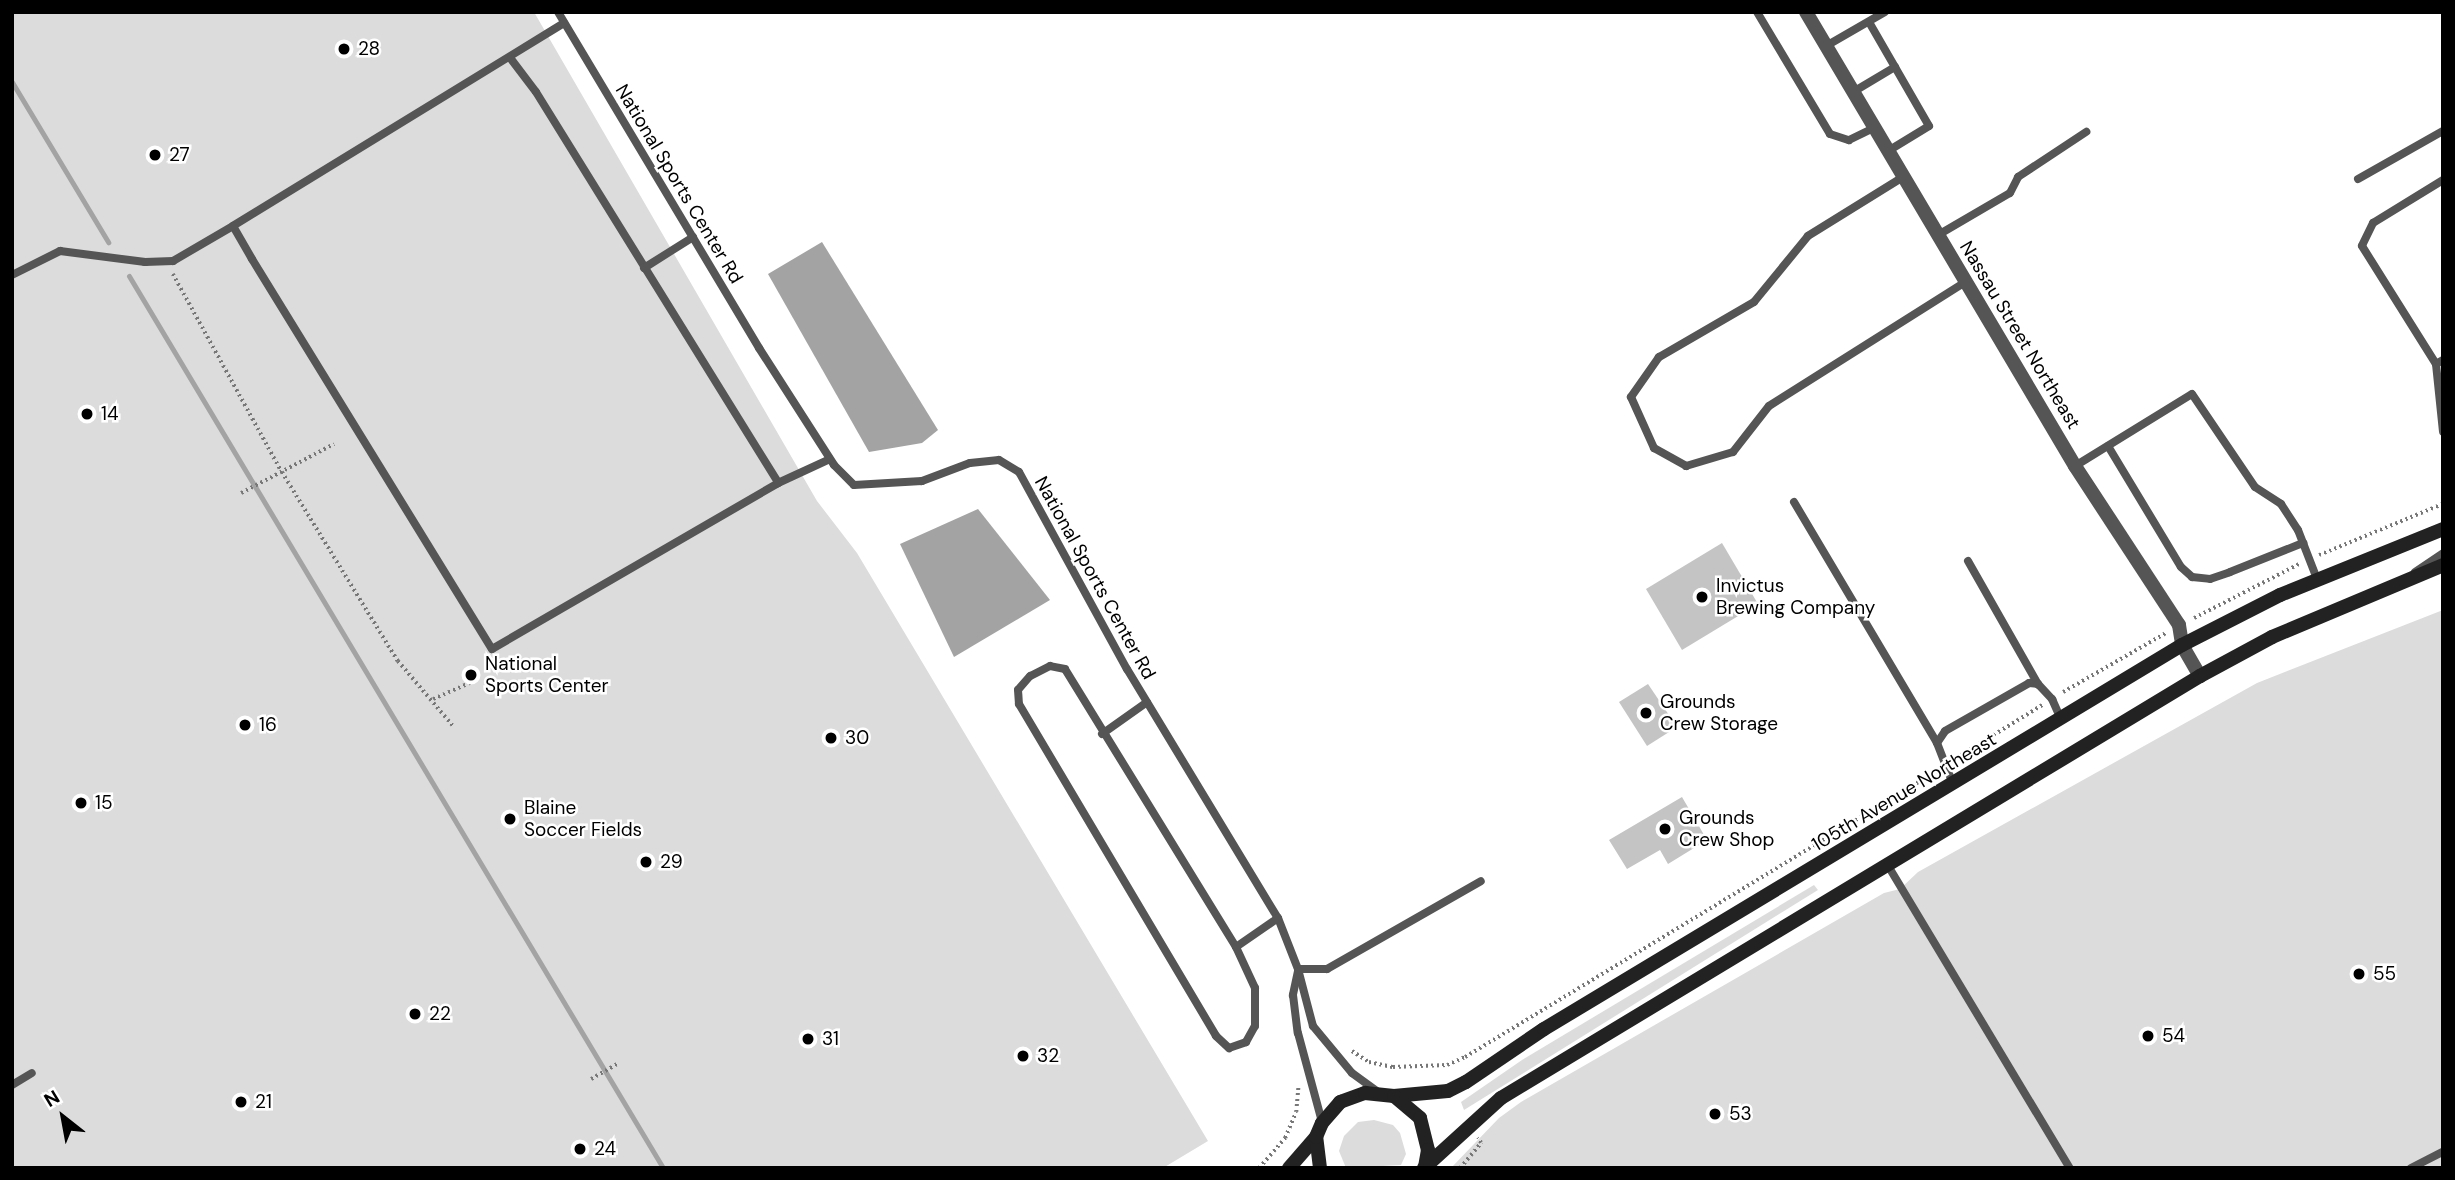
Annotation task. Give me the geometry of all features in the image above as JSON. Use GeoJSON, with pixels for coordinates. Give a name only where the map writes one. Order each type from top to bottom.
{"type":"FeatureCollection","features":[{"type":"Feature","properties":{"kind":"street","name":"Nassau Street Northeast"},"geometry":{"type":"LineString","coordinates":[[1806,12],[2075,466],[2179,625],[2182,645],[2200,676]]}},
{"type":"Feature","properties":{"kind":"street","name":"105th Avenue Northeast"},"geometry":{"type":"LineString","coordinates":[[1379,1092],[1394,1096],[1448,1091],[1466,1082],[1544,1029],[2182,645],[2316,579],[2440,528]]}},
{"type":"Feature","properties":{"kind":"street","name":"105th Avenue Northeast"},"geometry":{"type":"LineString","coordinates":[[1425,1167],[1502,1098],[2200,676],[2272,637],[2443,565]]}},
{"type":"Feature","properties":{"kind":"street"},"geometry":{"type":"LineString","coordinates":[[1289,1168],[1319,1130],[1352,1096],[1379,1092]]}},
{"type":"Feature","properties":{"kind":"street","name":"105th Avenue Northeast"},"geometry":{"type":"LineString","coordinates":[[1394,1096],[1420,1118],[1426,1133],[1425,1167]]}},
{"type":"Feature","properties":{"kind":"street"},"geometry":{"type":"LineString","coordinates":[[1319,1130],[1320,1168]]}},
{"type":"Feature","properties":{"kind":"lane","name":"National Sports Center Rd"},"geometry":{"type":"LineString","coordinates":[[558,12],[830,459],[853,485],[922,481],[970,463],[999,460],[1019,472],[1147,702],[1278,918],[1298,968],[1313,1026],[1352,1073],[1379,1092]]}},
{"type":"Feature","properties":{"kind":"lane"},"geometry":{"type":"LineString","coordinates":[[1757,12],[1830,134],[1849,140],[1874,128]]}},
{"type":"Feature","properties":{"kind":"lane"},"geometry":{"type":"LineString","coordinates":[[1826,46],[1885,12]]}},
{"type":"Feature","properties":{"kind":"lane"},"geometry":{"type":"LineString","coordinates":[[1868,22],[1929,126],[1888,150]]}},
{"type":"Feature","properties":{"kind":"lane"},"geometry":{"type":"LineString","coordinates":[[12,275],[61,251],[145,262],[173,261],[511,59],[564,23]]}},
{"type":"Feature","properties":{"kind":"lane"},"geometry":{"type":"LineString","coordinates":[[511,59],[778,483]]}},
{"type":"Feature","properties":{"kind":"lane"},"geometry":{"type":"LineString","coordinates":[[1853,92],[1895,68]]}},
{"type":"Feature","properties":{"kind":"lane"},"geometry":{"type":"LineString","coordinates":[[2358,178],[2443,131]]}},
{"type":"Feature","properties":{"kind":"lane"},"geometry":{"type":"LineString","coordinates":[[1938,235],[2010,193],[2018,177],[2087,132]]}},
{"type":"Feature","properties":{"kind":"lane"},"geometry":{"type":"LineString","coordinates":[[1903,177],[1808,236],[1754,303],[1659,357],[1631,397],[1654,448],[1686,466],[1733,452],[1769,406],[1965,282]]}},
{"type":"Feature","properties":{"kind":"lane"},"geometry":{"type":"LineString","coordinates":[[2443,180],[2373,223],[2362,246],[2440,362],[2443,432]]}},
{"type":"Feature","properties":{"kind":"lane"},"geometry":{"type":"LineString","coordinates":[[233,226],[492,649],[778,483],[830,459]]}},
{"type":"Feature","properties":{"kind":"lane"},"geometry":{"type":"LineString","coordinates":[[644,268],[693,237]]}},
{"type":"Feature","properties":{"kind":"lane"},"geometry":{"type":"LineString","coordinates":[[2075,466],[2192,394],[2255,486],[2281,504],[2303,543],[2307,561],[2316,579]]}},
{"type":"Feature","properties":{"kind":"lane"},"geometry":{"type":"LineString","coordinates":[[2108,446],[2181,567],[2192,577],[2210,579],[2303,543]]}},
{"type":"Feature","properties":{"kind":"lane"},"geometry":{"type":"LineString","coordinates":[[1794,502],[1937,743],[1953,785]]}},
{"type":"Feature","properties":{"kind":"lane"},"geometry":{"type":"LineString","coordinates":[[2408,579],[2443,553]]}},
{"type":"Feature","properties":{"kind":"lane"},"geometry":{"type":"LineString","coordinates":[[1968,561],[2038,684],[2052,699],[2061,719]]}},
{"type":"Feature","properties":{"kind":"lane"},"geometry":{"type":"LineString","coordinates":[[1050,666],[1065,669],[1102,734],[1236,947],[1255,988],[1255,1026],[1245,1042],[1229,1048],[1216,1036],[1026,716],[1018,690],[1050,666]]}},
{"type":"Feature","properties":{"kind":"lane"},"geometry":{"type":"LineString","coordinates":[[1937,743],[1945,731],[2029,683],[2038,684]]}},
{"type":"Feature","properties":{"kind":"lane"},"geometry":{"type":"LineString","coordinates":[[1102,734],[1147,702]]}},
{"type":"Feature","properties":{"kind":"lane"},"geometry":{"type":"LineString","coordinates":[[1887,864],[2070,1168]]}},
{"type":"Feature","properties":{"kind":"lane"},"geometry":{"type":"LineString","coordinates":[[1319,1130],[1297,1034],[1293,995],[1298,968],[1327,969],[1481,881]]}},
{"type":"Feature","properties":{"kind":"lane"},"geometry":{"type":"LineString","coordinates":[[1236,947],[1278,918]]}},
{"type":"Feature","properties":{"kind":"lane"},"geometry":{"type":"LineString","coordinates":[[12,1085],[32,1073]]}},
{"type":"Feature","properties":{"kind":"lane"},"geometry":{"type":"LineString","coordinates":[[2410,1168],[2443,1152]]}},
{"type":"Feature","properties":{"kind":"path"},"geometry":{"type":"LineString","coordinates":[[173,274],[282,472],[398,661],[433,699],[454,727]]}},
{"type":"Feature","properties":{"kind":"path"},"geometry":{"type":"LineString","coordinates":[[241,493],[334,444]]}},
{"type":"Feature","properties":{"kind":"path"},"geometry":{"type":"LineString","coordinates":[[1351,1050],[1369,1062],[1393,1067],[1447,1065],[1465,1057],[2052,699],[2179,625],[2307,561],[2443,505]]}},
{"type":"Feature","properties":{"kind":"path"},"geometry":{"type":"LineString","coordinates":[[433,699],[474,681]]}},
{"type":"Feature","properties":{"kind":"path"},"geometry":{"type":"LineString","coordinates":[[591,1079],[617,1064]]}},
{"type":"Feature","properties":{"kind":"path"},"geometry":{"type":"LineString","coordinates":[[1259,1168],[1285,1138],[1296,1112],[1298,1080]]}},
{"type":"Feature","properties":{"kind":"shaded area","name":"National Sports Center"},"geometry":{"type":"Polygon","coordinates":[[[12,12],[534,12],[817,501],[857,553],[1208,1141],[1163,1168],[12,1168],[12,12]]]}},
{"type":"Feature","properties":{"kind":"shaded area"},"geometry":{"type":"Polygon","coordinates":[[[822,242],[938,430],[922,443],[869,452],[768,274],[822,242]]]}},
{"type":"Feature","properties":{"kind":"shaded area"},"geometry":{"type":"Polygon","coordinates":[[[978,509],[1050,600],[954,657],[900,544],[978,509]]]}},
{"type":"Feature","properties":{"kind":"shaded area"},"geometry":{"type":"Polygon","coordinates":[[[2443,610],[2443,1168],[1451,1168],[1499,1118],[1521,1102],[1884,893],[1900,889],[1918,872],[2257,683],[2443,610]]]}},
{"type":"Feature","properties":{"kind":"shaded area"},"geometry":{"type":"Polygon","coordinates":[[[1814,885],[1818,890],[1464,1110],[1461,1102],[1522,1060],[1814,885]]]}},
{"type":"Feature","properties":{"kind":"shaded area"},"geometry":{"type":"Polygon","coordinates":[[[1374,1120],[1393,1125],[1400,1133],[1406,1154],[1401,1165],[1346,1168],[1339,1151],[1344,1136],[1358,1122],[1374,1120]]]}},
{"type":"Feature","properties":{"kind":"building","name":"Invictus Brewing Company"},"geometry":{"type":"Polygon","coordinates":[[[1722,543],[1758,604],[1682,650],[1646,589],[1722,543]]]}},
{"type":"Feature","properties":{"kind":"building","name":"Grounds Crew Storage"},"geometry":{"type":"Polygon","coordinates":[[[1648,684],[1677,727],[1647,746],[1619,702],[1648,684]]]}},
{"type":"Feature","properties":{"kind":"building","name":"Grounds Crew Shop"},"geometry":{"type":"Polygon","coordinates":[[[1682,797],[1707,840],[1668,864],[1660,850],[1627,869],[1609,840],[1682,797]]]}},
{"type":"Feature","properties":{"kind":"waterway"},"geometry":{"type":"LineString","coordinates":[[12,82],[108,242]]}},
{"type":"Feature","properties":{"kind":"waterway"},"geometry":{"type":"LineString","coordinates":[[129,276],[663,1168]]}},
{"type":"Feature","properties":{"kind":"place","name":"28"},"geometry":{"type":"Point","coordinates":[344,49]}},
{"type":"Feature","properties":{"kind":"place","name":"27"},"geometry":{"type":"Point","coordinates":[155,155]}},
{"type":"Feature","properties":{"kind":"place","name":"14"},"geometry":{"type":"Point","coordinates":[87,414]}},
{"type":"Feature","properties":{"kind":"place","name":"Invictus Brewing Company"},"geometry":{"type":"Point","coordinates":[1702,597]}},
{"type":"Feature","properties":{"kind":"place","name":"National Sports Center"},"geometry":{"type":"Point","coordinates":[471,675]}},
{"type":"Feature","properties":{"kind":"place","name":"Grounds Crew Storage"},"geometry":{"type":"Point","coordinates":[1646,713]}},
{"type":"Feature","properties":{"kind":"place","name":"16"},"geometry":{"type":"Point","coordinates":[245,725]}},
{"type":"Feature","properties":{"kind":"place","name":"30"},"geometry":{"type":"Point","coordinates":[831,738]}},
{"type":"Feature","properties":{"kind":"place","name":"15"},"geometry":{"type":"Point","coordinates":[81,803]}},
{"type":"Feature","properties":{"kind":"place","name":"Blaine Soccer Fields"},"geometry":{"type":"Point","coordinates":[510,819]}},
{"type":"Feature","properties":{"kind":"place","name":"Grounds Crew Shop"},"geometry":{"type":"Point","coordinates":[1665,829]}},
{"type":"Feature","properties":{"kind":"place","name":"29"},"geometry":{"type":"Point","coordinates":[646,862]}},
{"type":"Feature","properties":{"kind":"place","name":"55"},"geometry":{"type":"Point","coordinates":[2359,974]}},
{"type":"Feature","properties":{"kind":"place","name":"22"},"geometry":{"type":"Point","coordinates":[415,1014]}},
{"type":"Feature","properties":{"kind":"place","name":"54"},"geometry":{"type":"Point","coordinates":[2148,1036]}},
{"type":"Feature","properties":{"kind":"place","name":"31"},"geometry":{"type":"Point","coordinates":[808,1039]}},
{"type":"Feature","properties":{"kind":"place","name":"32"},"geometry":{"type":"Point","coordinates":[1023,1056]}},
{"type":"Feature","properties":{"kind":"place","name":"21"},"geometry":{"type":"Point","coordinates":[241,1102]}},
{"type":"Feature","properties":{"kind":"place","name":"53"},"geometry":{"type":"Point","coordinates":[1715,1114]}},
{"type":"Feature","properties":{"kind":"place","name":"24"},"geometry":{"type":"Point","coordinates":[580,1149]}}]}
